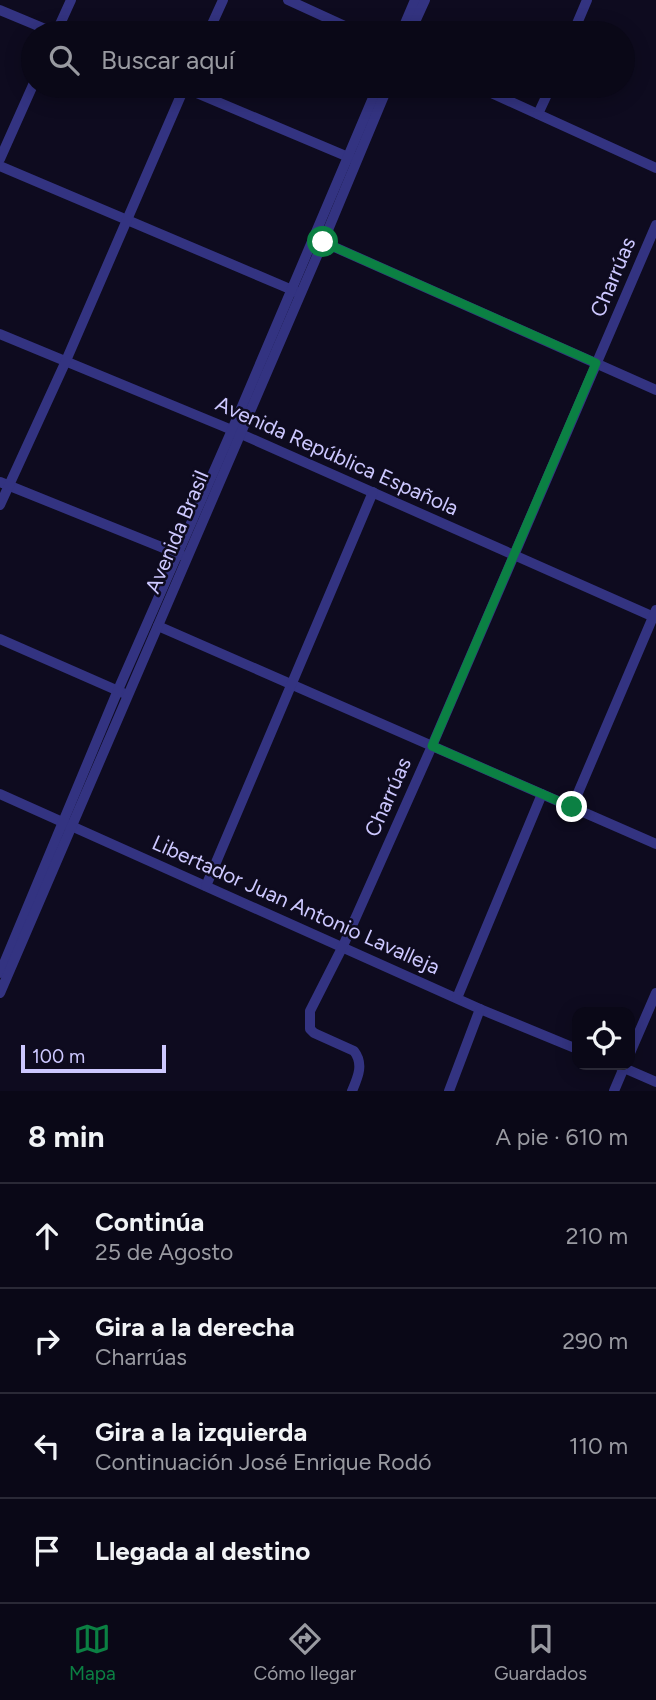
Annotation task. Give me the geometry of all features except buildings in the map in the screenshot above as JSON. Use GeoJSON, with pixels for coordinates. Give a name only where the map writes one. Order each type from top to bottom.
{"type":"FeatureCollection","features":[{"type":"Feature","properties":{"kind":"street"},"geometry":{"type":"LineString","coordinates":[[61,21],[71,0]]}},
{"type":"Feature","properties":{"kind":"street"},"geometry":{"type":"LineString","coordinates":[[213,21],[223,0]]}},
{"type":"Feature","properties":{"kind":"street"},"geometry":{"type":"LineString","coordinates":[[288,0],[334,21]]}},
{"type":"Feature","properties":{"kind":"street"},"geometry":{"type":"LineString","coordinates":[[406,21],[415,0]]}},
{"type":"Feature","properties":{"kind":"street"},"geometry":{"type":"LineString","coordinates":[[416,21],[425,0]]}},
{"type":"Feature","properties":{"kind":"street"},"geometry":{"type":"LineString","coordinates":[[578,21],[587,0]]}},
{"type":"Feature","properties":{"kind":"street"},"geometry":{"type":"LineString","coordinates":[[0,10],[27,21]]}},
{"type":"Feature","properties":{"kind":"street"},"geometry":{"type":"LineString","coordinates":[[0,159],[27,98]]}},
{"type":"Feature","properties":{"kind":"street"},"geometry":{"type":"LineString","coordinates":[[0,505],[4,484],[65,363],[178,98]]}},
{"type":"Feature","properties":{"kind":"street"},"geometry":{"type":"LineString","coordinates":[[211,98],[353,159]]}},
{"type":"Feature","properties":{"kind":"street","name":"Avenida Brasil"},"geometry":{"type":"LineString","coordinates":[[296,292],[323,242],[374,98]]}},
{"type":"Feature","properties":{"kind":"street","name":"Avenida Brasil"},"geometry":{"type":"LineString","coordinates":[[0,993],[122,692],[353,159],[382,98]]}},
{"type":"Feature","properties":{"kind":"street"},"geometry":{"type":"LineString","coordinates":[[503,98],[656,168]]}},
{"type":"Feature","properties":{"kind":"street"},"geometry":{"type":"LineString","coordinates":[[538,114],[545,98]]}},
{"type":"Feature","properties":{"kind":"street"},"geometry":{"type":"LineString","coordinates":[[0,166],[296,292]]}},
{"type":"Feature","properties":{"kind":"street","name":"Charrúas"},"geometry":{"type":"LineString","coordinates":[[352,1091],[359,1076],[358,1057],[354,1051],[314,1033],[310,1029],[310,1011],[432,746],[656,225]]}},
{"type":"Feature","properties":{"kind":"street"},"geometry":{"type":"LineString","coordinates":[[323,242],[656,390]]}},
{"type":"Feature","properties":{"kind":"street","name":"Avenida República Española"},"geometry":{"type":"LineString","coordinates":[[0,334],[236,432],[655,615]]}},
{"type":"Feature","properties":{"kind":"street"},"geometry":{"type":"LineString","coordinates":[[4,484],[182,556]]}},
{"type":"Feature","properties":{"kind":"street"},"geometry":{"type":"LineString","coordinates":[[206,886],[373,492]]}},
{"type":"Feature","properties":{"kind":"street","name":"Avenida Brasil"},"geometry":{"type":"LineString","coordinates":[[122,692],[158,626],[182,556]]}},
{"type":"Feature","properties":{"kind":"street"},"geometry":{"type":"LineString","coordinates":[[572,807],[655,615]]}},
{"type":"Feature","properties":{"kind":"street"},"geometry":{"type":"LineString","coordinates":[[158,626],[656,844]]}},
{"type":"Feature","properties":{"kind":"street"},"geometry":{"type":"LineString","coordinates":[[0,639],[122,692]]}},
{"type":"Feature","properties":{"kind":"street","name":"Libertador Juan Antonio Lavalleja"},"geometry":{"type":"LineString","coordinates":[[0,794],[480,1009],[572,1046]]}},
{"type":"Feature","properties":{"kind":"street"},"geometry":{"type":"LineString","coordinates":[[457,998],[542,794]]}},
{"type":"Feature","properties":{"kind":"street","name":"Avenida Brasil"},"geometry":{"type":"LineString","coordinates":[[0,972],[67,824]]}},
{"type":"Feature","properties":{"kind":"street"},"geometry":{"type":"LineString","coordinates":[[635,1041],[656,993]]}},
{"type":"Feature","properties":{"kind":"street"},"geometry":{"type":"LineString","coordinates":[[449,1091],[480,1009]]}},
{"type":"Feature","properties":{"kind":"street"},"geometry":{"type":"LineString","coordinates":[[614,1091],[621,1070]]}},
{"type":"Feature","properties":{"kind":"street"},"geometry":{"type":"LineString","coordinates":[[630,1070],[656,1082]]}},
{"type":"Feature","properties":{"kind":"route"},"geometry":{"type":"LineString","coordinates":[[323,242],[596,363],[432,746],[572,807]]}}]}
